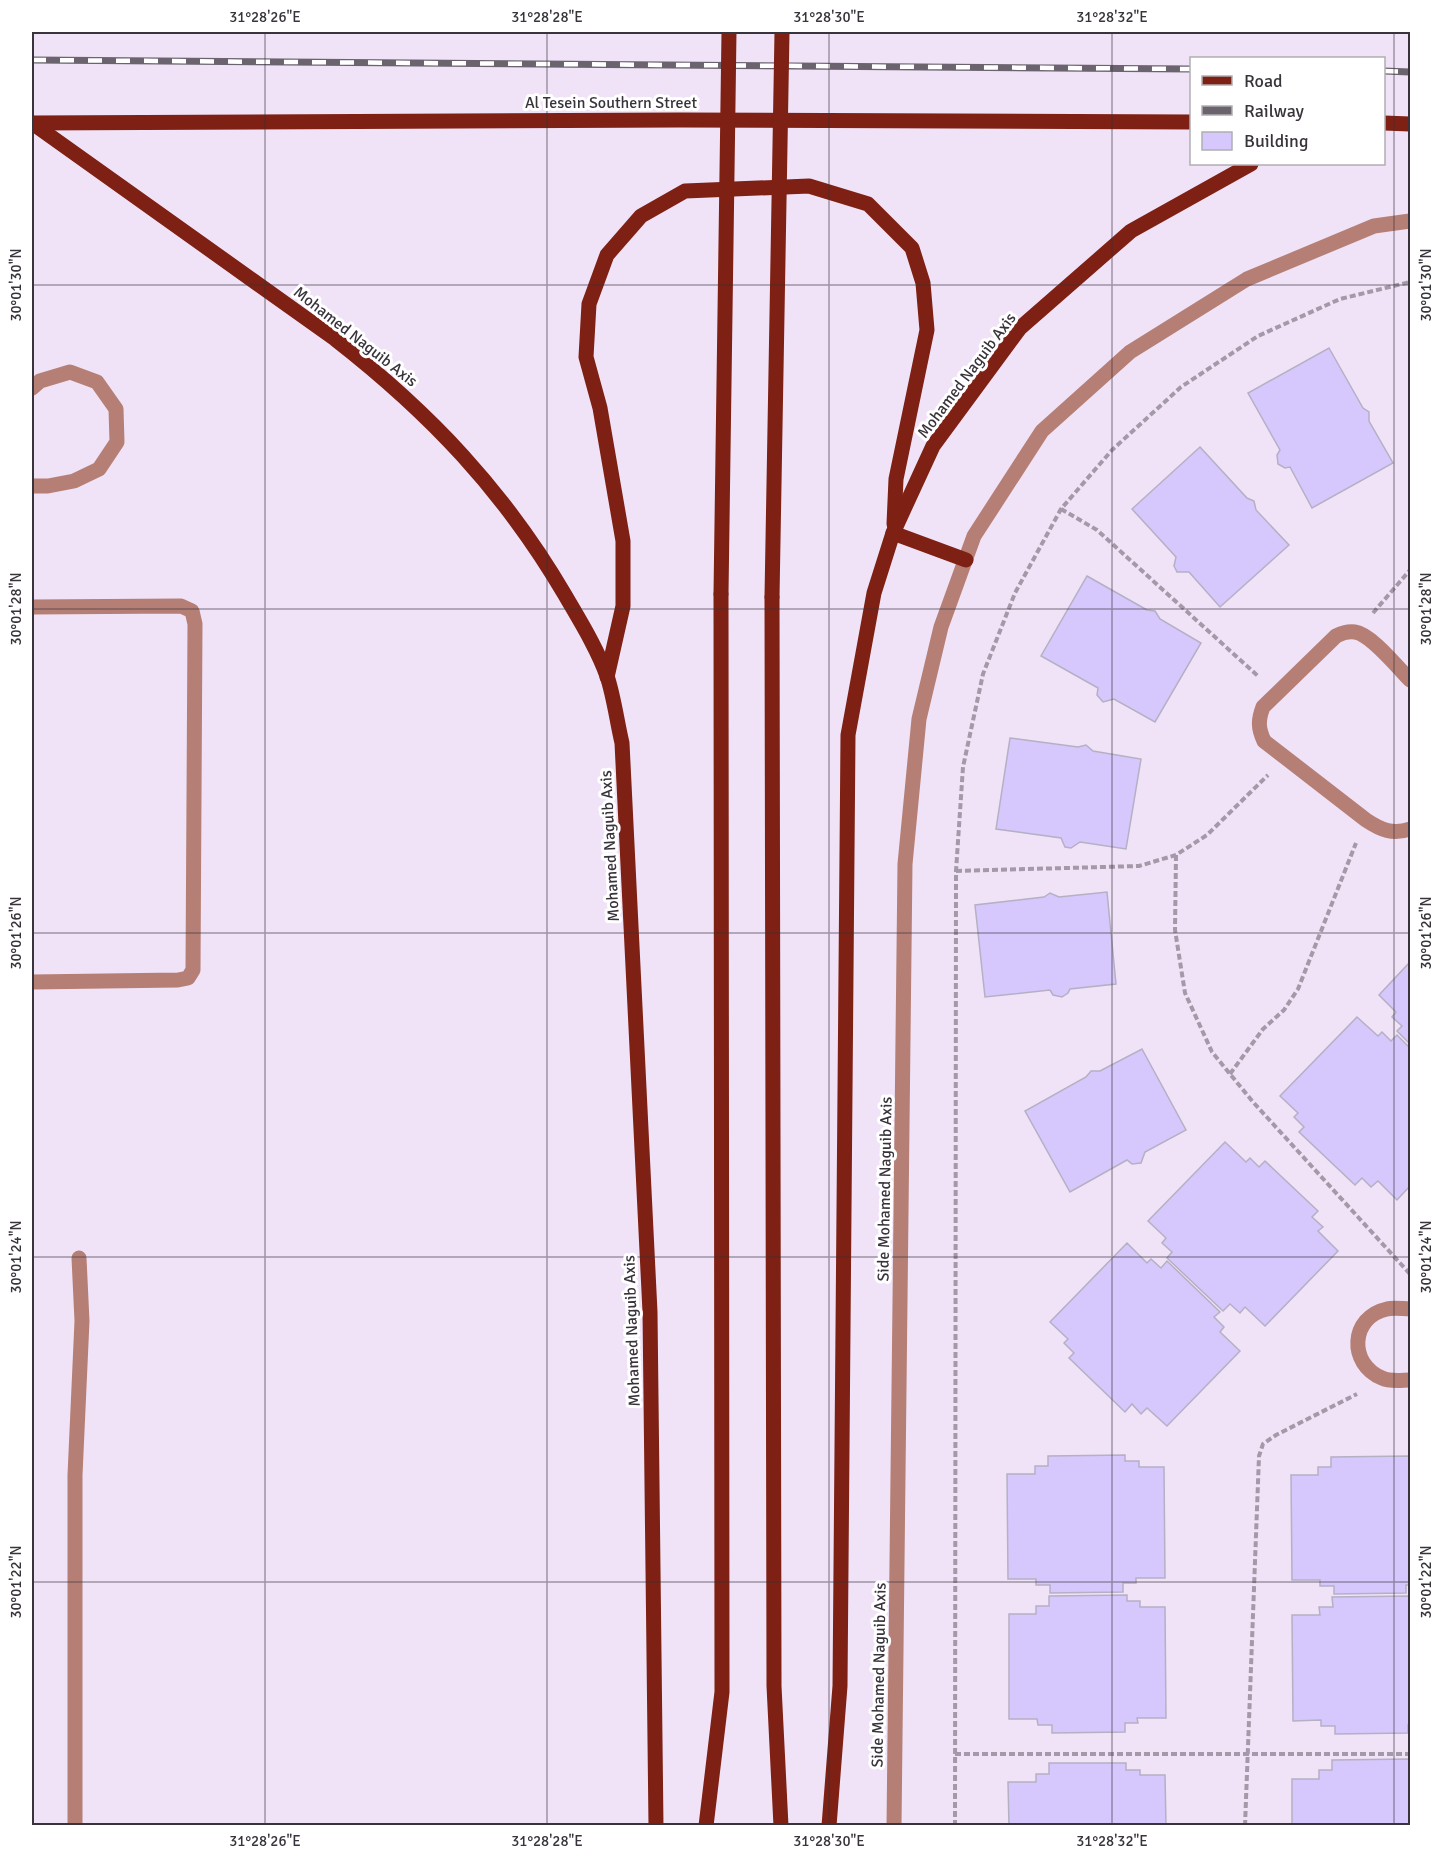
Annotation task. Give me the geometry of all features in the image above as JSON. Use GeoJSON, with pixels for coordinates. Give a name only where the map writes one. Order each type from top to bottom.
{"type":"FeatureCollection","features":[{"type":"Feature","properties":{"kind":"main road"},"geometry":{"type":"LineString","coordinates":[[706,1826],[722,1692],[721,594],[729,32]]}},
{"type":"Feature","properties":{"kind":"main road"},"geometry":{"type":"LineString","coordinates":[[781,1826],[774,1686],[772,597],[782,32]]}},
{"type":"Feature","properties":{"kind":"main road","name":"Al Tesein Southern Street"},"geometry":{"type":"LineString","coordinates":[[32,123],[679,120],[1190,122]]}},
{"type":"Feature","properties":{"kind":"main road","name":"Mohamed Naguib Axis"},"geometry":{"type":"LineString","coordinates":[[32,123],[335,339],[380,374],[428,417],[471,463],[530,538],[579,620],[607,677],[622,743],[649,1300],[656,1826]]}},
{"type":"Feature","properties":{"kind":"main road"},"geometry":{"type":"LineString","coordinates":[[1385,123],[1410,124]]}},
{"type":"Feature","properties":{"kind":"main road","name":"Mohamed Naguib Axis"},"geometry":{"type":"LineString","coordinates":[[829,1826],[840,1686],[848,735],[874,593],[893,533],[933,446],[1020,328],[1131,231],[1249,165]]}},
{"type":"Feature","properties":{"kind":"main road"},"geometry":{"type":"LineString","coordinates":[[607,677],[623,606],[623,541],[600,408],[586,357],[589,304],[607,255],[641,216],[685,190],[808,186],[868,204],[912,248],[923,283],[927,330],[896,479],[893,533],[966,560]]}},
{"type":"Feature","properties":{"kind":"street","name":"Side Mohamed Naguib Axis"},"geometry":{"type":"LineString","coordinates":[[894,1826],[905,864],[919,719],[941,627],[974,536],[1042,431],[1130,352],[1247,279],[1374,226],[1410,221]]}},
{"type":"Feature","properties":{"kind":"street"},"geometry":{"type":"LineString","coordinates":[[32,388],[40,381],[70,372],[97,382],[116,409],[117,442],[99,469],[74,481],[48,486],[32,486]]}},
{"type":"Feature","properties":{"kind":"street"},"geometry":{"type":"LineString","coordinates":[[32,607],[181,606],[192,611],[195,624],[193,970],[188,978],[178,980],[32,982]]}},
{"type":"Feature","properties":{"kind":"street"},"geometry":{"type":"LineString","coordinates":[[1410,680],[1367,637],[1357,632],[1346,632],[1336,636],[1277,693],[1263,707],[1259,718],[1259,730],[1264,741],[1366,820],[1381,830],[1399,833],[1410,829]]}},
{"type":"Feature","properties":{"kind":"street"},"geometry":{"type":"LineString","coordinates":[[75,1826],[75,1475],[82,1321],[79,1258]]}},
{"type":"Feature","properties":{"kind":"street"},"geometry":{"type":"LineString","coordinates":[[1410,1309],[1387,1309],[1369,1318],[1358,1334],[1358,1353],[1367,1370],[1385,1380],[1410,1380]]}},
{"type":"Feature","properties":{"kind":"path"},"geometry":{"type":"LineString","coordinates":[[955,1826],[956,871],[963,767],[983,674],[1015,593],[1061,509],[1112,450],[1181,387],[1258,336],[1340,298],[1410,282]]}},
{"type":"Feature","properties":{"kind":"path"},"geometry":{"type":"LineString","coordinates":[[1061,509],[1097,530],[1277,693]]}},
{"type":"Feature","properties":{"kind":"path"},"geometry":{"type":"LineString","coordinates":[[1357,632],[1410,570]]}},
{"type":"Feature","properties":{"kind":"path"},"geometry":{"type":"LineString","coordinates":[[956,871],[1139,866],[1176,855],[1207,835],[1286,758]]}},
{"type":"Feature","properties":{"kind":"path"},"geometry":{"type":"LineString","coordinates":[[1230,1074],[1263,1029],[1284,1010],[1298,988],[1366,820]]}},
{"type":"Feature","properties":{"kind":"path"},"geometry":{"type":"LineString","coordinates":[[1176,855],[1175,930],[1185,993],[1212,1052],[1410,1274]]}},
{"type":"Feature","properties":{"kind":"path"},"geometry":{"type":"LineString","coordinates":[[1245,1826],[1259,1456],[1263,1444],[1276,1435],[1385,1380]]}},
{"type":"Feature","properties":{"kind":"path"},"geometry":{"type":"LineString","coordinates":[[955,1754],[1410,1754]]}},
{"type":"Feature","properties":{"kind":"building"},"geometry":{"type":"Polygon","coordinates":[[[1329,348],[1363,408],[1369,412],[1369,421],[1393,463],[1312,508],[1290,467],[1285,468],[1278,464],[1277,455],[1280,450],[1248,393],[1329,348]]]}},
{"type":"Feature","properties":{"kind":"building"},"geometry":{"type":"Polygon","coordinates":[[[1200,447],[1247,498],[1254,501],[1256,510],[1289,545],[1220,607],[1189,572],[1177,572],[1174,566],[1176,557],[1132,509],[1200,447]]]}},
{"type":"Feature","properties":{"kind":"building"},"geometry":{"type":"Polygon","coordinates":[[[1087,576],[1147,610],[1155,611],[1160,619],[1201,643],[1155,722],[1114,699],[1103,702],[1097,695],[1098,688],[1041,656],[1087,576]]]}},
{"type":"Feature","properties":{"kind":"building"},"geometry":{"type":"Polygon","coordinates":[[[1010,738],[1078,747],[1086,745],[1093,751],[1141,759],[1126,849],[1080,842],[1071,848],[1065,847],[1061,838],[996,829],[1010,738]]]}},
{"type":"Feature","properties":{"kind":"building"},"geometry":{"type":"Polygon","coordinates":[[[1107,892],[1116,984],[1070,989],[1062,997],[1053,995],[1050,990],[985,997],[975,905],[1044,897],[1050,893],[1059,897],[1107,892]]]}},
{"type":"Feature","properties":{"kind":"building"},"geometry":{"type":"Polygon","coordinates":[[[1410,962],[1410,1044],[1397,1031],[1402,1026],[1392,1017],[1396,1012],[1379,995],[1410,962]]]}},
{"type":"Feature","properties":{"kind":"building"},"geometry":{"type":"Polygon","coordinates":[[[1357,1017],[1378,1036],[1382,1032],[1391,1041],[1397,1035],[1410,1048],[1410,1186],[1397,1200],[1378,1181],[1371,1187],[1362,1178],[1355,1185],[1299,1132],[1304,1127],[1294,1117],[1298,1113],[1280,1096],[1357,1017]]]}},
{"type":"Feature","properties":{"kind":"building"},"geometry":{"type":"Polygon","coordinates":[[[1142,1049],[1186,1130],[1145,1152],[1141,1163],[1132,1164],[1127,1160],[1070,1192],[1025,1111],[1086,1077],[1091,1071],[1100,1071],[1142,1049]]]}},
{"type":"Feature","properties":{"kind":"building"},"geometry":{"type":"Polygon","coordinates":[[[1225,1142],[1246,1162],[1250,1158],[1259,1167],[1265,1161],[1318,1211],[1312,1217],[1323,1227],[1318,1231],[1338,1251],[1265,1326],[1245,1307],[1240,1313],[1230,1304],[1223,1311],[1167,1258],[1172,1252],[1162,1243],[1166,1238],[1148,1221],[1225,1142]]]}},
{"type":"Feature","properties":{"kind":"building"},"geometry":{"type":"Polygon","coordinates":[[[1127,1243],[1147,1263],[1151,1259],[1161,1268],[1167,1261],[1220,1312],[1214,1317],[1224,1327],[1220,1332],[1240,1351],[1167,1426],[1147,1408],[1141,1414],[1132,1404],[1125,1412],[1069,1358],[1074,1353],[1064,1343],[1068,1339],[1050,1322],[1127,1243]]]}},
{"type":"Feature","properties":{"kind":"building"},"geometry":{"type":"Polygon","coordinates":[[[1125,1455],[1125,1461],[1139,1461],[1139,1467],[1164,1467],[1165,1578],[1136,1578],[1136,1583],[1123,1583],[1123,1592],[1050,1593],[1050,1585],[1036,1585],[1036,1579],[1008,1579],[1007,1474],[1035,1474],[1035,1466],[1048,1466],[1048,1456],[1125,1455]]]}},
{"type":"Feature","properties":{"kind":"building"},"geometry":{"type":"Polygon","coordinates":[[[1409,1456],[1410,1585],[1406,1585],[1406,1593],[1334,1594],[1334,1586],[1320,1586],[1320,1580],[1292,1580],[1291,1475],[1318,1475],[1318,1467],[1331,1467],[1331,1457],[1409,1456]]]}},
{"type":"Feature","properties":{"kind":"building"},"geometry":{"type":"Polygon","coordinates":[[[1127,1595],[1127,1601],[1140,1601],[1140,1607],[1165,1607],[1166,1718],[1137,1718],[1138,1723],[1125,1723],[1125,1732],[1052,1733],[1052,1725],[1038,1725],[1037,1719],[1009,1719],[1009,1614],[1036,1614],[1036,1606],[1049,1606],[1049,1596],[1127,1595]]]}},
{"type":"Feature","properties":{"kind":"building"},"geometry":{"type":"Polygon","coordinates":[[[1410,1596],[1410,1725],[1408,1725],[1408,1733],[1335,1734],[1335,1726],[1321,1726],[1321,1720],[1293,1721],[1292,1615],[1320,1615],[1319,1607],[1333,1607],[1332,1597],[1410,1596]]]}},
{"type":"Feature","properties":{"kind":"building"},"geometry":{"type":"Polygon","coordinates":[[[1410,1759],[1410,1826],[1292,1826],[1292,1779],[1319,1779],[1319,1770],[1332,1770],[1332,1760],[1410,1759]]]}},
{"type":"Feature","properties":{"kind":"building"},"geometry":{"type":"Polygon","coordinates":[[[1049,1763],[1126,1763],[1126,1770],[1140,1770],[1140,1775],[1165,1775],[1166,1826],[1009,1826],[1008,1782],[1036,1782],[1036,1774],[1049,1774],[1049,1763]]]}},
{"type":"Feature","properties":{"kind":"railway"},"geometry":{"type":"LineString","coordinates":[[32,60],[1190,69]]}},
{"type":"Feature","properties":{"kind":"railway"},"geometry":{"type":"LineString","coordinates":[[1385,71],[1410,72]]}}]}
